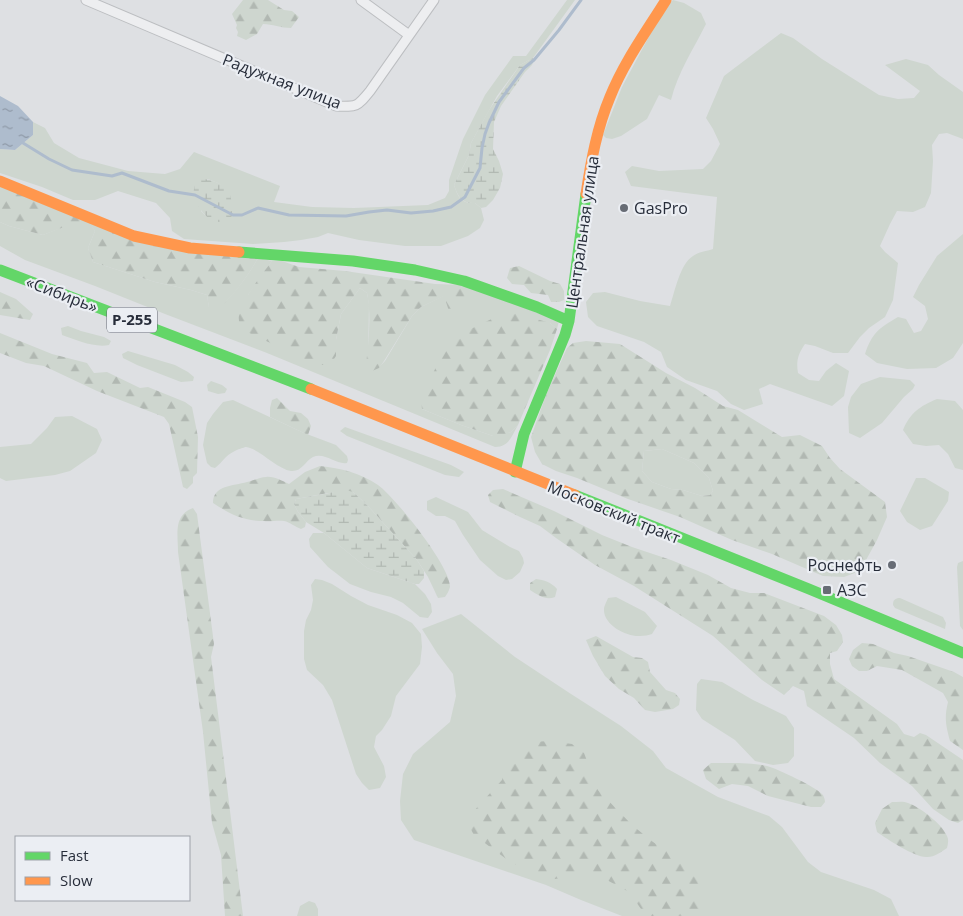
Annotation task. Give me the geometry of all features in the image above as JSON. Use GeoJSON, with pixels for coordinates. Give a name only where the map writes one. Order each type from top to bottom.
{"type":"FeatureCollection","features":[{"type":"Feature","properties":{"kind":"main road","name":"Центральная улица"},"geometry":{"type":"LineString","coordinates":[[515,472],[524,434],[569,321],[589,173],[604,112],[617,81],[666,0]]}},
{"type":"Feature","properties":{"kind":"main road"},"geometry":{"type":"LineString","coordinates":[[0,181],[134,236],[190,248],[352,261],[415,270],[464,281],[537,307],[569,321]]}},
{"type":"Feature","properties":{"kind":"main road","name":"«Сибирь»"},"geometry":{"type":"LineString","coordinates":[[0,270],[264,370]]}},
{"type":"Feature","properties":{"kind":"main road","name":"Московский тракт"},"geometry":{"type":"LineString","coordinates":[[264,370],[809,589],[963,653]]}},
{"type":"Feature","properties":{"kind":"street","name":"Радужная улица"},"geometry":{"type":"LineString","coordinates":[[86,0],[336,106],[350,107],[360,104],[434,0]]}},
{"type":"Feature","properties":{"kind":"street"},"geometry":{"type":"LineString","coordinates":[[361,0],[409,36]]}},
{"type":"Feature","properties":{"kind":"green space"},"geometry":{"type":"Polygon","coordinates":[[[243,0],[268,0],[284,10],[292,11],[299,17],[291,28],[263,24],[257,34],[246,40],[237,36],[237,25],[232,14],[243,0]]]}},
{"type":"Feature","properties":{"kind":"green space"},"geometry":{"type":"Polygon","coordinates":[[[567,0],[575,0],[533,58],[520,65],[497,96],[471,143],[469,155],[454,185],[463,201],[475,203],[481,208],[484,220],[480,228],[468,236],[441,246],[405,246],[359,240],[328,233],[301,240],[253,244],[184,239],[172,231],[170,218],[156,203],[118,191],[95,200],[73,200],[0,173],[0,149],[15,150],[33,135],[33,122],[45,128],[54,143],[79,158],[128,171],[165,174],[180,169],[194,152],[280,186],[274,202],[312,207],[354,208],[428,205],[445,198],[449,191],[449,180],[463,139],[485,95],[513,56],[526,56],[567,0]],[[207,179],[201,211],[215,221],[232,215],[227,191],[215,182],[207,179]]]}},
{"type":"Feature","properties":{"kind":"green space"},"geometry":{"type":"Polygon","coordinates":[[[673,0],[684,3],[701,13],[706,24],[682,71],[671,100],[659,95],[647,119],[621,136],[612,139],[606,138],[603,135],[622,87],[653,29],[667,6],[673,0]]]}},
{"type":"Feature","properties":{"kind":"green space"},"geometry":{"type":"Polygon","coordinates":[[[781,33],[793,38],[879,95],[898,99],[914,98],[920,91],[885,65],[906,59],[928,65],[963,92],[963,139],[947,133],[939,134],[932,145],[931,193],[925,207],[913,212],[897,211],[880,246],[898,263],[893,300],[885,317],[869,328],[848,353],[833,353],[805,344],[801,351],[797,361],[798,373],[809,380],[819,381],[826,371],[836,363],[849,371],[844,396],[832,406],[770,384],[759,389],[763,404],[744,410],[731,404],[717,391],[686,380],[667,367],[661,352],[644,342],[597,326],[588,317],[586,302],[593,293],[605,292],[670,306],[678,278],[688,260],[697,254],[713,249],[717,197],[631,186],[625,172],[632,166],[659,171],[703,169],[711,161],[720,144],[706,118],[724,76],[781,33]]]}},
{"type":"Feature","properties":{"kind":"green space"},"geometry":{"type":"Polygon","coordinates":[[[533,58],[532,65],[501,106],[494,122],[493,149],[503,174],[500,188],[486,207],[481,208],[475,203],[464,201],[459,196],[454,185],[469,155],[471,143],[489,110],[520,65],[533,58]]]}},
{"type":"Feature","properties":{"kind":"green space"},"geometry":{"type":"Polygon","coordinates":[[[202,179],[216,182],[228,190],[233,215],[226,222],[210,219],[200,208],[195,198],[194,188],[197,181],[202,179]]]}},
{"type":"Feature","properties":{"kind":"green space"},"geometry":{"type":"Polygon","coordinates":[[[0,181],[156,240],[258,258],[250,272],[219,309],[209,308],[207,295],[155,282],[93,262],[88,248],[95,231],[89,223],[77,222],[43,235],[0,222],[0,181]]]}},
{"type":"Feature","properties":{"kind":"green space"},"geometry":{"type":"Polygon","coordinates":[[[77,221],[89,222],[95,231],[88,248],[93,262],[155,282],[207,295],[209,307],[219,308],[225,302],[250,272],[258,258],[272,261],[248,295],[336,356],[336,340],[341,314],[360,288],[367,293],[369,304],[368,366],[378,368],[385,361],[412,316],[421,307],[465,285],[559,321],[557,329],[550,323],[422,409],[493,436],[511,432],[518,425],[507,443],[500,447],[495,447],[267,353],[25,260],[0,246],[0,222],[43,235],[77,221]]]}},
{"type":"Feature","properties":{"kind":"green space"},"geometry":{"type":"Polygon","coordinates":[[[963,234],[963,343],[953,358],[936,368],[907,369],[877,363],[865,354],[870,341],[886,324],[898,317],[906,319],[914,333],[921,331],[928,319],[925,306],[913,297],[937,256],[963,234]]]}},
{"type":"Feature","properties":{"kind":"green space"},"geometry":{"type":"Polygon","coordinates":[[[272,261],[282,261],[299,267],[345,271],[435,284],[465,285],[464,303],[459,309],[450,314],[444,296],[421,307],[412,316],[379,368],[365,374],[369,313],[367,293],[360,288],[341,314],[336,340],[336,356],[330,365],[317,365],[243,330],[240,325],[239,315],[244,302],[272,261]]]}},
{"type":"Feature","properties":{"kind":"green space"},"geometry":{"type":"Polygon","coordinates":[[[519,266],[560,284],[564,291],[564,300],[551,302],[548,295],[531,293],[524,285],[512,284],[507,278],[510,268],[519,266]]]}},
{"type":"Feature","properties":{"kind":"green space"},"geometry":{"type":"Polygon","coordinates":[[[0,292],[16,299],[33,314],[30,320],[0,315],[0,292]]]}},
{"type":"Feature","properties":{"kind":"green space"},"geometry":{"type":"Polygon","coordinates":[[[513,312],[550,323],[557,329],[518,425],[511,432],[500,436],[493,436],[422,409],[421,400],[440,358],[454,337],[504,313],[513,312]]]}},
{"type":"Feature","properties":{"kind":"green space"},"geometry":{"type":"Polygon","coordinates":[[[68,326],[111,341],[109,345],[103,346],[86,343],[62,335],[61,328],[68,326]]]}},
{"type":"Feature","properties":{"kind":"green space"},"geometry":{"type":"Polygon","coordinates":[[[0,333],[52,354],[87,363],[94,373],[107,372],[140,388],[148,387],[185,402],[192,407],[198,437],[197,473],[193,477],[193,483],[187,489],[183,487],[169,424],[164,417],[97,391],[44,366],[26,363],[0,353],[0,333]]]}},
{"type":"Feature","properties":{"kind":"green space"},"geometry":{"type":"Polygon","coordinates":[[[586,341],[620,344],[723,406],[738,410],[782,437],[800,435],[822,446],[840,469],[885,502],[887,517],[860,571],[844,577],[823,576],[680,517],[628,499],[542,464],[535,452],[531,437],[546,395],[567,348],[573,343],[586,341]],[[662,449],[644,451],[642,471],[652,482],[671,489],[683,490],[702,496],[710,495],[713,491],[709,478],[694,463],[662,449]]]}},
{"type":"Feature","properties":{"kind":"green space"},"geometry":{"type":"Polygon","coordinates":[[[128,351],[175,365],[194,377],[193,381],[181,382],[137,365],[123,358],[122,354],[128,351]]]}},
{"type":"Feature","properties":{"kind":"green space"},"geometry":{"type":"Polygon","coordinates":[[[880,377],[910,380],[915,385],[882,423],[860,438],[849,433],[848,407],[851,397],[861,384],[880,377]]]}},
{"type":"Feature","properties":{"kind":"green space"},"geometry":{"type":"Polygon","coordinates":[[[211,381],[227,389],[225,393],[218,394],[208,391],[207,385],[211,381]]]}},
{"type":"Feature","properties":{"kind":"green space"},"geometry":{"type":"Polygon","coordinates":[[[277,398],[290,411],[301,413],[308,419],[311,426],[308,435],[270,417],[272,400],[277,398]]]}},
{"type":"Feature","properties":{"kind":"green space"},"geometry":{"type":"Polygon","coordinates":[[[937,399],[955,401],[963,410],[963,470],[955,468],[948,454],[939,445],[913,444],[903,430],[916,411],[937,399]]]}},
{"type":"Feature","properties":{"kind":"green space"},"geometry":{"type":"Polygon","coordinates":[[[233,400],[304,433],[336,445],[347,456],[347,463],[317,456],[310,459],[298,470],[291,471],[280,467],[251,448],[246,447],[230,454],[215,468],[211,467],[207,463],[203,445],[207,423],[223,402],[233,400]]]}},
{"type":"Feature","properties":{"kind":"green space"},"geometry":{"type":"Polygon","coordinates":[[[72,416],[97,429],[102,440],[96,453],[70,471],[55,475],[6,481],[0,478],[0,447],[31,444],[55,417],[72,416]]]}},
{"type":"Feature","properties":{"kind":"green space"},"geometry":{"type":"Polygon","coordinates":[[[345,427],[451,465],[464,472],[459,477],[445,475],[347,436],[340,431],[345,427]]]}},
{"type":"Feature","properties":{"kind":"green space"},"geometry":{"type":"Polygon","coordinates":[[[662,449],[694,463],[709,478],[713,491],[710,495],[702,496],[683,490],[671,489],[652,482],[642,471],[644,451],[662,449]]]}},
{"type":"Feature","properties":{"kind":"green space"},"geometry":{"type":"Polygon","coordinates":[[[320,466],[357,474],[378,485],[397,503],[421,533],[442,564],[450,587],[445,597],[438,598],[417,560],[353,492],[328,493],[296,499],[294,504],[306,522],[305,527],[301,529],[284,521],[256,521],[243,518],[231,514],[213,503],[216,493],[225,487],[266,477],[275,478],[289,484],[305,472],[320,466]]]}},
{"type":"Feature","properties":{"kind":"green space"},"geometry":{"type":"Polygon","coordinates":[[[916,478],[925,478],[949,492],[948,501],[932,526],[920,530],[907,522],[900,511],[916,478]]]}},
{"type":"Feature","properties":{"kind":"green space"},"geometry":{"type":"Polygon","coordinates":[[[503,489],[554,511],[602,535],[708,575],[731,588],[750,593],[764,593],[824,616],[836,625],[842,635],[843,642],[837,651],[830,653],[830,664],[834,679],[897,724],[904,734],[914,737],[920,733],[926,735],[963,760],[963,820],[958,823],[949,820],[933,809],[912,786],[880,763],[854,738],[807,706],[804,691],[793,686],[784,695],[762,680],[713,636],[634,586],[595,565],[540,526],[490,502],[488,495],[493,490],[503,489]]]}},
{"type":"Feature","properties":{"kind":"green space"},"geometry":{"type":"Polygon","coordinates":[[[346,490],[353,492],[367,505],[417,560],[424,571],[424,578],[419,584],[367,568],[324,533],[306,522],[294,504],[296,499],[346,490]]]}},
{"type":"Feature","properties":{"kind":"green space"},"geometry":{"type":"Polygon","coordinates":[[[436,497],[468,512],[482,530],[519,551],[524,563],[520,572],[512,579],[506,580],[498,576],[480,560],[455,521],[445,516],[436,516],[427,510],[427,501],[436,497]]]}},
{"type":"Feature","properties":{"kind":"green space"},"geometry":{"type":"Polygon","coordinates":[[[193,508],[197,514],[214,644],[211,657],[243,916],[225,916],[221,855],[212,823],[203,732],[178,552],[177,532],[179,521],[182,515],[193,508]]]}},
{"type":"Feature","properties":{"kind":"green space"},"geometry":{"type":"Polygon","coordinates":[[[313,533],[324,533],[367,568],[415,584],[425,594],[431,604],[432,612],[428,618],[420,617],[403,603],[391,597],[350,584],[328,567],[310,547],[309,539],[313,533]]]}},
{"type":"Feature","properties":{"kind":"green space"},"geometry":{"type":"Polygon","coordinates":[[[963,561],[963,630],[960,626],[957,567],[958,563],[963,561]]]}},
{"type":"Feature","properties":{"kind":"green space"},"geometry":{"type":"Polygon","coordinates":[[[315,579],[332,584],[368,605],[397,615],[412,623],[421,634],[420,664],[396,696],[391,716],[376,736],[374,747],[384,766],[386,777],[380,788],[369,790],[356,774],[332,700],[323,685],[307,670],[304,659],[304,631],[313,600],[311,585],[315,579]]]}},
{"type":"Feature","properties":{"kind":"green space"},"geometry":{"type":"Polygon","coordinates":[[[536,579],[547,582],[555,587],[557,589],[555,597],[545,598],[530,590],[530,583],[536,579]]]}},
{"type":"Feature","properties":{"kind":"green space"},"geometry":{"type":"Polygon","coordinates":[[[616,597],[645,612],[657,626],[652,634],[635,636],[617,629],[607,620],[604,608],[608,598],[616,597]]]}},
{"type":"Feature","properties":{"kind":"green space"},"geometry":{"type":"Polygon","coordinates":[[[900,598],[943,617],[946,623],[945,629],[895,608],[893,605],[894,601],[900,598]]]}},
{"type":"Feature","properties":{"kind":"green space"},"geometry":{"type":"Polygon","coordinates":[[[461,614],[515,657],[621,726],[653,751],[666,768],[718,797],[769,816],[782,827],[808,862],[821,872],[874,890],[891,899],[899,916],[622,916],[546,885],[414,840],[401,820],[400,801],[403,774],[413,754],[450,722],[456,696],[453,674],[422,629],[461,614]]]}},
{"type":"Feature","properties":{"kind":"green space"},"geometry":{"type":"Polygon","coordinates":[[[596,636],[633,657],[642,658],[648,662],[650,672],[666,690],[675,693],[680,699],[679,705],[673,709],[655,712],[645,710],[634,698],[619,689],[605,676],[586,640],[596,636]]]}},
{"type":"Feature","properties":{"kind":"green space"},"geometry":{"type":"Polygon","coordinates":[[[862,643],[873,644],[894,653],[954,672],[963,677],[963,750],[950,741],[946,722],[948,702],[943,693],[902,670],[877,666],[867,671],[859,671],[852,666],[849,659],[853,650],[862,643]]]}},
{"type":"Feature","properties":{"kind":"green space"},"geometry":{"type":"Polygon","coordinates":[[[701,679],[722,682],[786,716],[794,728],[794,756],[788,763],[773,765],[755,761],[735,740],[702,719],[696,710],[697,684],[701,679]]]}},
{"type":"Feature","properties":{"kind":"green space"},"geometry":{"type":"Polygon","coordinates":[[[550,741],[572,744],[584,753],[598,790],[632,825],[679,859],[698,881],[704,905],[701,916],[646,916],[629,892],[605,879],[579,875],[549,880],[509,861],[474,835],[468,824],[472,813],[502,780],[507,760],[518,750],[532,742],[550,741]]]}},
{"type":"Feature","properties":{"kind":"green space"},"geometry":{"type":"Polygon","coordinates":[[[711,763],[767,766],[813,788],[823,795],[825,802],[821,807],[811,807],[768,796],[748,786],[732,784],[719,789],[706,779],[703,770],[711,763]]]}},
{"type":"Feature","properties":{"kind":"green space"},"geometry":{"type":"Polygon","coordinates":[[[892,802],[908,803],[930,816],[947,836],[947,848],[931,857],[921,856],[901,847],[877,832],[875,823],[882,809],[892,802]]]}},
{"type":"Feature","properties":{"kind":"green space"},"geometry":{"type":"Polygon","coordinates":[[[309,901],[315,903],[318,909],[318,916],[297,916],[300,906],[309,901]]]}},
{"type":"Feature","properties":{"kind":"water"},"geometry":{"type":"Polygon","coordinates":[[[0,96],[18,106],[33,122],[33,135],[15,150],[0,149],[0,96]]]}},
{"type":"Feature","properties":{"kind":"waterway"},"geometry":{"type":"LineString","coordinates":[[23,143],[72,170],[112,176],[122,173],[169,191],[195,195],[233,215],[242,215],[258,208],[289,215],[346,216],[387,210],[411,213],[451,207],[465,197],[480,168],[485,134],[499,102],[524,68],[534,60],[581,0]]}},
{"type":"Feature","properties":{"kind":"traffic: fast"},"geometry":{"type":"LineString","coordinates":[[515,472],[524,434],[569,321],[586,194]]}},
{"type":"Feature","properties":{"kind":"traffic: fast"},"geometry":{"type":"LineString","coordinates":[[239,252],[353,261],[415,270],[464,281],[537,307],[569,321]]}},
{"type":"Feature","properties":{"kind":"traffic: fast"},"geometry":{"type":"LineString","coordinates":[[0,270],[311,389]]}},
{"type":"Feature","properties":{"kind":"traffic: fast"},"geometry":{"type":"LineString","coordinates":[[575,495],[963,653]]}},
{"type":"Feature","properties":{"kind":"traffic: slow"},"geometry":{"type":"LineString","coordinates":[[586,194],[595,145],[610,97],[629,59],[666,0]]}},
{"type":"Feature","properties":{"kind":"traffic: slow"},"geometry":{"type":"LineString","coordinates":[[0,181],[134,236],[190,248],[239,252]]}},
{"type":"Feature","properties":{"kind":"traffic: slow"},"geometry":{"type":"LineString","coordinates":[[311,389],[575,495]]}},
{"type":"Feature","properties":{"kind":"place","name":"GasPro"},"geometry":{"type":"Point","coordinates":[624,208]}},
{"type":"Feature","properties":{"kind":"place","name":"Роснефть"},"geometry":{"type":"Point","coordinates":[892,565]}},
{"type":"Feature","properties":{"kind":"place","name":"АЗС"},"geometry":{"type":"Point","coordinates":[827,590]}}]}
